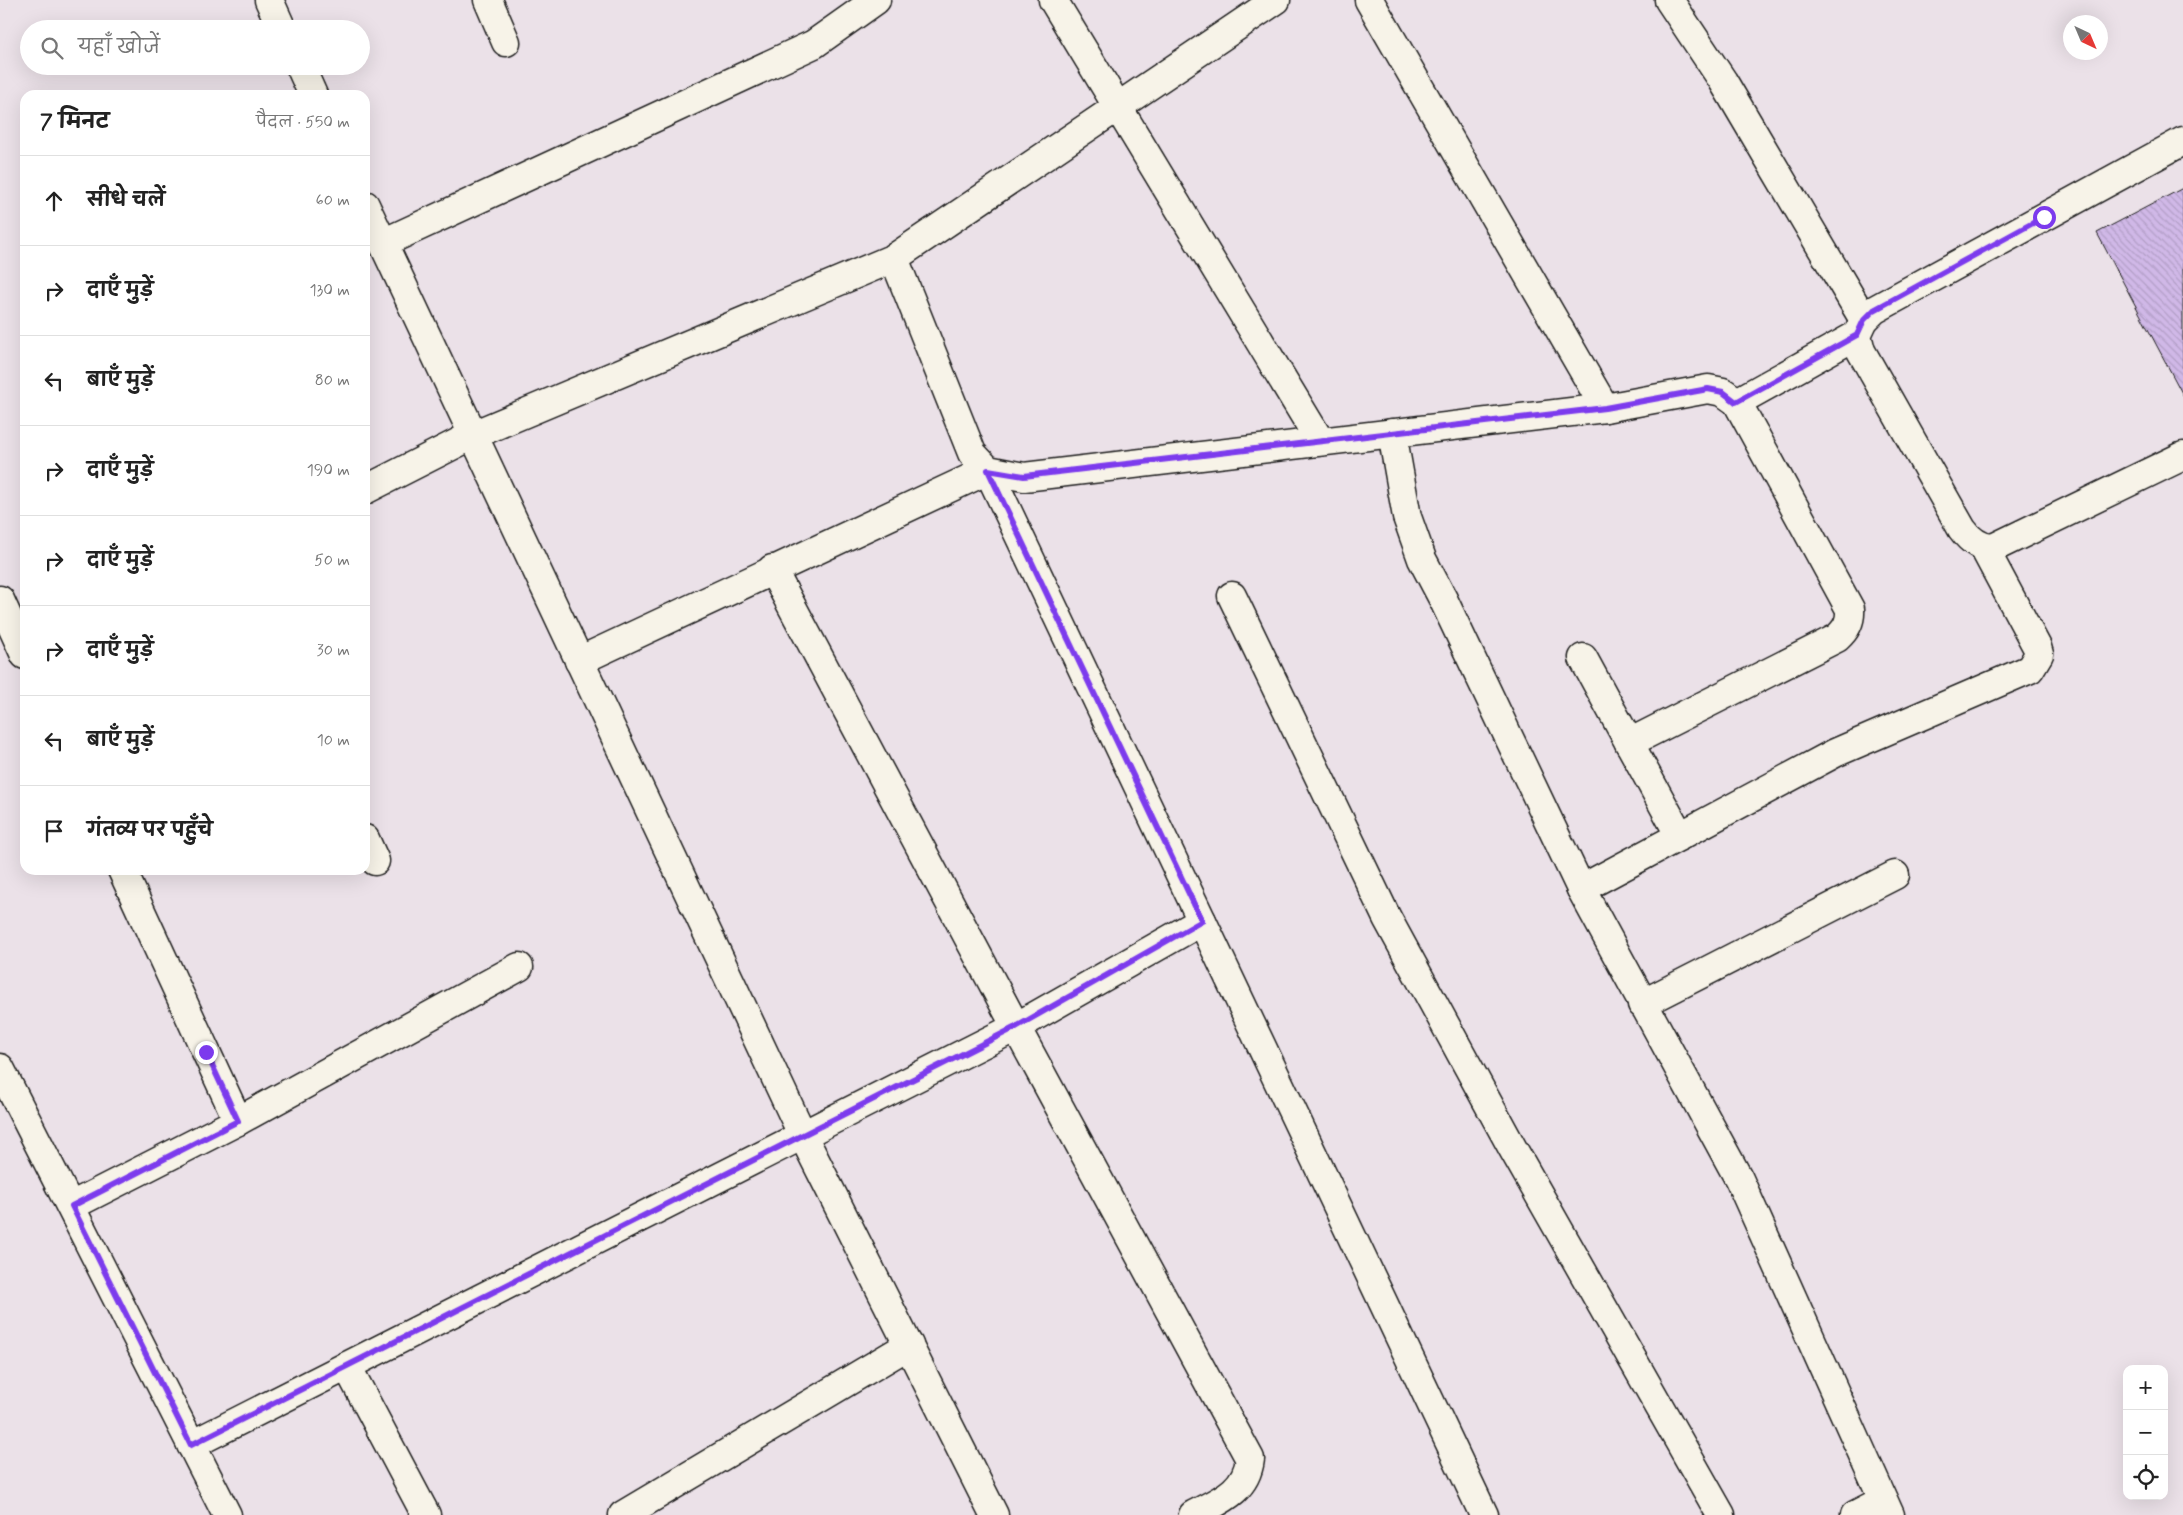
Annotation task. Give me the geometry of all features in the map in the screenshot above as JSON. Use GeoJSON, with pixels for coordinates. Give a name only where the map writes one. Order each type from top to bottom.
{"type":"FeatureCollection","features":[{"type":"Feature","properties":{"kind":"street"},"geometry":{"type":"LineString","coordinates":[[269,0],[278,20]]}},
{"type":"Feature","properties":{"kind":"street"},"geometry":{"type":"LineString","coordinates":[[488,0],[506,42]]}},
{"type":"Feature","properties":{"kind":"street"},"geometry":{"type":"LineString","coordinates":[[383,242],[814,44],[876,0]]}},
{"type":"Feature","properties":{"kind":"street"},"geometry":{"type":"LineString","coordinates":[[1053,0],[1320,441]]}},
{"type":"Feature","properties":{"kind":"street"},"geometry":{"type":"LineString","coordinates":[[370,487],[473,435],[894,258],[1276,0]]}},
{"type":"Feature","properties":{"kind":"street"},"geometry":{"type":"LineString","coordinates":[[1369,0],[1605,408]]}},
{"type":"Feature","properties":{"kind":"street"},"geometry":{"type":"LineString","coordinates":[[1581,889],[1835,753],[2030,669],[2039,654],[1984,548],[1969,538],[1962,529],[1861,351],[1860,327],[1723,81],[1669,0]]}},
{"type":"Feature","properties":{"kind":"street"},"geometry":{"type":"LineString","coordinates":[[304,75],[311,90]]}},
{"type":"Feature","properties":{"kind":"street"},"geometry":{"type":"LineString","coordinates":[[1736,402],[1860,327],[1874,310],[2183,142]]}},
{"type":"Feature","properties":{"kind":"street"},"geometry":{"type":"LineString","coordinates":[[370,215],[803,1136],[994,1515]]}},
{"type":"Feature","properties":{"kind":"street"},"geometry":{"type":"LineString","coordinates":[[894,258],[972,453],[988,470],[1484,1515]]}},
{"type":"Feature","properties":{"kind":"street"},"geometry":{"type":"LineString","coordinates":[[579,661],[772,569],[988,470],[1024,476],[1605,408],[1708,389],[1723,392],[1736,402],[1850,609],[1851,618],[1844,632],[1837,638],[1629,743]]}},
{"type":"Feature","properties":{"kind":"street"},"geometry":{"type":"LineString","coordinates":[[1392,433],[1407,517],[1422,559],[1443,599],[1581,889],[1739,1179],[1886,1508],[1855,1515]]}},
{"type":"Feature","properties":{"kind":"street"},"geometry":{"type":"LineString","coordinates":[[1984,548],[1994,548],[2183,456]]}},
{"type":"Feature","properties":{"kind":"street"},"geometry":{"type":"LineString","coordinates":[[772,569],[1016,1027],[1250,1459],[1249,1469],[1239,1488],[1193,1515]]}},
{"type":"Feature","properties":{"kind":"street"},"geometry":{"type":"LineString","coordinates":[[1232,596],[1387,918],[1513,1149],[1721,1515]]}},
{"type":"Feature","properties":{"kind":"street"},"geometry":{"type":"LineString","coordinates":[[0,600],[20,642]]}},
{"type":"Feature","properties":{"kind":"street"},"geometry":{"type":"LineString","coordinates":[[1583,658],[1680,836]]}},
{"type":"Feature","properties":{"kind":"street"},"geometry":{"type":"LineString","coordinates":[[124,875],[238,1121]]}},
{"type":"Feature","properties":{"kind":"street"},"geometry":{"type":"LineString","coordinates":[[1642,1004],[1895,875]]}},
{"type":"Feature","properties":{"kind":"street"},"geometry":{"type":"LineString","coordinates":[[191,1445],[1016,1027],[1202,921]]}},
{"type":"Feature","properties":{"kind":"street"},"geometry":{"type":"LineString","coordinates":[[72,1206],[238,1121],[519,966]]}},
{"type":"Feature","properties":{"kind":"street"},"geometry":{"type":"LineString","coordinates":[[0,1068],[72,1206],[227,1515]]}},
{"type":"Feature","properties":{"kind":"street"},"geometry":{"type":"LineString","coordinates":[[623,1515],[909,1345]]}},
{"type":"Feature","properties":{"kind":"street"},"geometry":{"type":"LineString","coordinates":[[347,1366],[426,1515]]}},
{"type":"Feature","properties":{"kind":"building"},"geometry":{"type":"Polygon","coordinates":[[[2183,188],[2183,395],[2097,233],[2183,188]]]}},
{"type":"Feature","properties":{"kind":"route"},"geometry":{"type":"LineString","coordinates":[[206,1052],[238,1121],[72,1206],[191,1445],[1016,1027],[1202,921],[988,470],[1024,476],[1605,408],[1708,389],[1723,392],[1736,402],[1857,335],[1857,330],[1874,310],[2044,217]]}}]}
